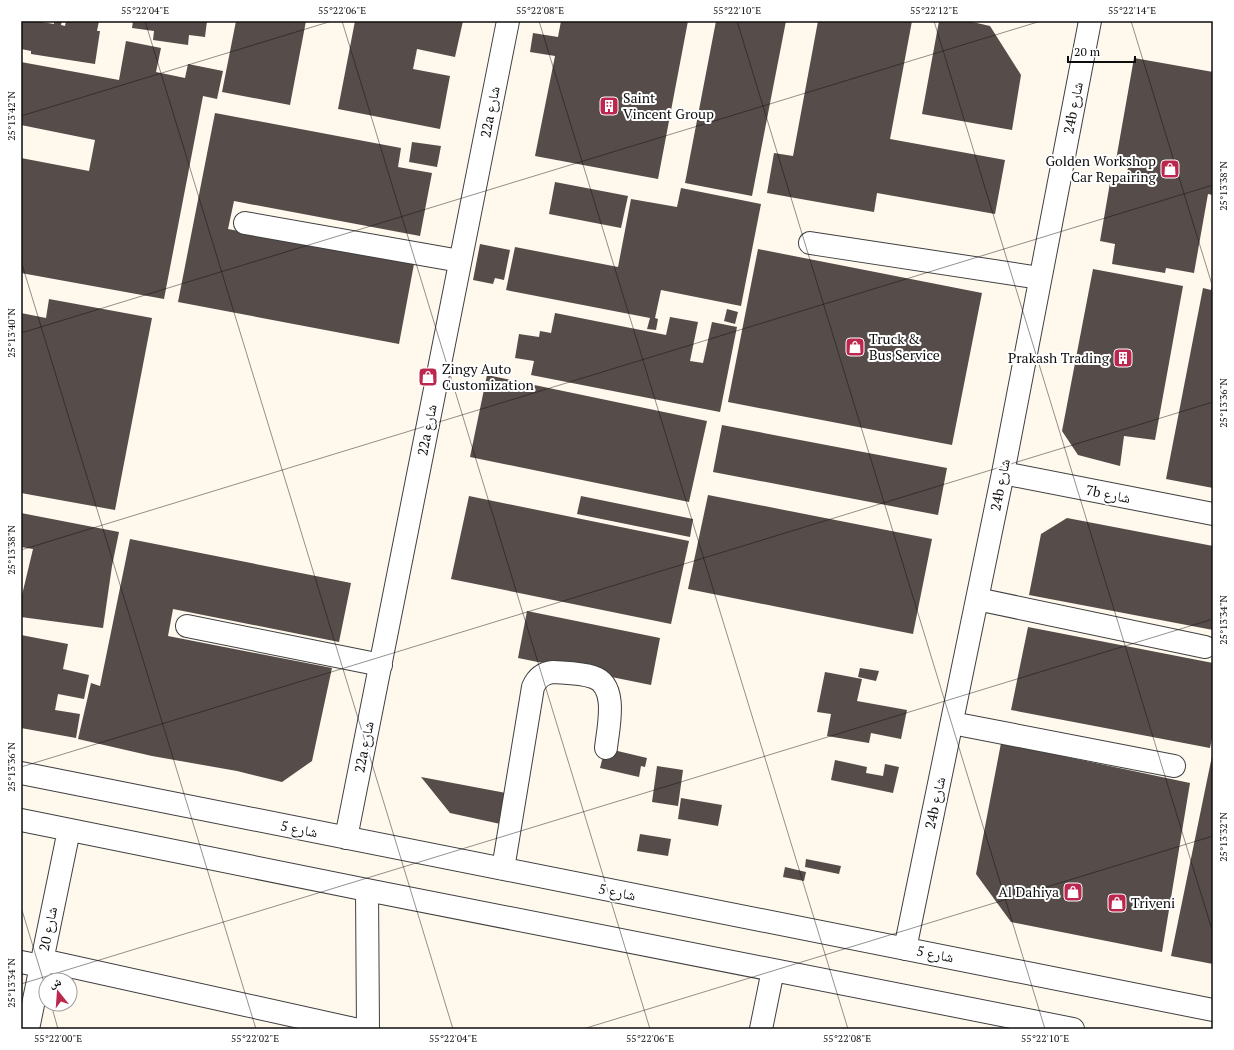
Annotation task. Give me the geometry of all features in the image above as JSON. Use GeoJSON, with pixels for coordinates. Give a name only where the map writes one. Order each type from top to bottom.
{"type":"FeatureCollection","features":[{"type":"Feature","properties":{"kind":"street","name":"22a شارع"},"geometry":{"type":"LineString","coordinates":[[346,838],[508,21]]}},
{"type":"Feature","properties":{"kind":"street","name":"24b شارع"},"geometry":{"type":"LineString","coordinates":[[905,949],[1003,473],[1090,21]]}},
{"type":"Feature","properties":{"kind":"street"},"geometry":{"type":"LineString","coordinates":[[245,223],[460,261]]}},
{"type":"Feature","properties":{"kind":"street"},"geometry":{"type":"LineString","coordinates":[[810,243],[1040,278]]}},
{"type":"Feature","properties":{"kind":"street","name":"7b شارع"},"geometry":{"type":"LineString","coordinates":[[1003,473],[1213,514]]}},
{"type":"Feature","properties":{"kind":"street"},"geometry":{"type":"LineString","coordinates":[[977,599],[1205,647]]}},
{"type":"Feature","properties":{"kind":"street"},"geometry":{"type":"LineString","coordinates":[[187,626],[381,665]]}},
{"type":"Feature","properties":{"kind":"street"},"geometry":{"type":"LineString","coordinates":[[502,869],[533,687],[536,681],[547,673],[553,672],[594,677],[602,683],[606,688],[610,700],[606,748]]}},
{"type":"Feature","properties":{"kind":"street"},"geometry":{"type":"LineString","coordinates":[[952,723],[1174,766]]}},
{"type":"Feature","properties":{"kind":"street","name":"شارع 5"},"geometry":{"type":"LineString","coordinates":[[21,773],[1213,1010]]}},
{"type":"Feature","properties":{"kind":"street"},"geometry":{"type":"LineString","coordinates":[[21,820],[367,890],[1073,1029]]}},
{"type":"Feature","properties":{"kind":"street","name":"شارع 20"},"geometry":{"type":"LineString","coordinates":[[28,1029],[35,963],[69,830]]}},
{"type":"Feature","properties":{"kind":"street"},"geometry":{"type":"LineString","coordinates":[[367,890],[368,1029]]}},
{"type":"Feature","properties":{"kind":"street"},"geometry":{"type":"LineString","coordinates":[[35,963],[354,1029]]}},
{"type":"Feature","properties":{"kind":"street"},"geometry":{"type":"LineString","coordinates":[[762,1029],[773,970]]}},
{"type":"Feature","properties":{"kind":"building"},"geometry":{"type":"Polygon","coordinates":[[[21,21],[36,21],[54,24],[54,21],[62,21],[61,25],[65,26],[66,21],[99,21],[97,31],[100,31],[95,64],[31,54],[31,51],[21,49],[21,21]]]}},
{"type":"Feature","properties":{"kind":"building"},"geometry":{"type":"Polygon","coordinates":[[[133,21],[207,21],[205,37],[189,35],[188,45],[153,40],[154,31],[132,28],[133,21]]]}},
{"type":"Feature","properties":{"kind":"building"},"geometry":{"type":"Polygon","coordinates":[[[236,21],[306,21],[290,105],[222,92],[236,21]]]}},
{"type":"Feature","properties":{"kind":"building"},"geometry":{"type":"Polygon","coordinates":[[[355,21],[463,21],[455,57],[417,49],[413,69],[450,76],[440,129],[338,109],[355,21]]]}},
{"type":"Feature","properties":{"kind":"building","name":"Saint Vincent Group"},"geometry":{"type":"Polygon","coordinates":[[[561,21],[688,21],[658,179],[535,156],[555,56],[530,52],[533,33],[558,37],[561,21]]]}},
{"type":"Feature","properties":{"kind":"building"},"geometry":{"type":"Polygon","coordinates":[[[716,21],[786,21],[752,196],[685,183],[716,21]]]}},
{"type":"Feature","properties":{"kind":"building"},"geometry":{"type":"Polygon","coordinates":[[[818,21],[912,21],[890,139],[1005,160],[995,214],[877,193],[874,212],[767,193],[774,153],[793,156],[818,21]]]}},
{"type":"Feature","properties":{"kind":"building"},"geometry":{"type":"Polygon","coordinates":[[[939,21],[968,21],[990,26],[1021,75],[1012,130],[922,114],[939,21]]]}},
{"type":"Feature","properties":{"kind":"building"},"geometry":{"type":"Polygon","coordinates":[[[126,41],[161,48],[156,72],[185,78],[188,64],[223,71],[217,99],[203,96],[164,299],[21,273],[21,158],[89,171],[95,140],[21,125],[21,62],[119,80],[126,41]]]}},
{"type":"Feature","properties":{"kind":"building","name":"Golden Workshop Car Repairing"},"geometry":{"type":"Polygon","coordinates":[[[1134,58],[1213,72],[1213,195],[1208,194],[1194,273],[1166,268],[1165,273],[1112,264],[1115,244],[1100,241],[1111,177],[1126,179],[1129,162],[1116,160],[1134,58]]]}},
{"type":"Feature","properties":{"kind":"building"},"geometry":{"type":"Polygon","coordinates":[[[215,113],[401,148],[398,167],[432,173],[420,236],[234,201],[228,229],[414,264],[399,344],[178,302],[215,113]]]}},
{"type":"Feature","properties":{"kind":"building"},"geometry":{"type":"Polygon","coordinates":[[[412,142],[441,146],[437,167],[409,162],[412,142]]]}},
{"type":"Feature","properties":{"kind":"building"},"geometry":{"type":"Polygon","coordinates":[[[555,182],[628,196],[621,228],[549,214],[555,182]]]}},
{"type":"Feature","properties":{"kind":"building"},"geometry":{"type":"Polygon","coordinates":[[[681,188],[761,204],[741,306],[661,290],[655,318],[658,319],[656,330],[647,329],[650,318],[506,290],[515,247],[618,267],[631,199],[677,207],[681,188]]]}},
{"type":"Feature","properties":{"kind":"building"},"geometry":{"type":"Polygon","coordinates":[[[480,244],[510,250],[504,280],[495,278],[493,284],[473,280],[480,244]]]}},
{"type":"Feature","properties":{"kind":"building","name":"Truck & Bus Service"},"geometry":{"type":"Polygon","coordinates":[[[758,249],[982,293],[952,445],[728,402],[758,249]]]}},
{"type":"Feature","properties":{"kind":"building","name":"Prakash Trading"},"geometry":{"type":"Polygon","coordinates":[[[1093,269],[1183,286],[1155,440],[1124,436],[1120,466],[1078,455],[1062,431],[1093,269]]]}},
{"type":"Feature","properties":{"kind":"building"},"geometry":{"type":"Polygon","coordinates":[[[1212,284],[1213,488],[1166,479],[1203,288],[1211,290],[1212,284]]]}},
{"type":"Feature","properties":{"kind":"building"},"geometry":{"type":"Polygon","coordinates":[[[49,299],[152,318],[115,510],[21,493],[21,313],[46,318],[49,299]]]}},
{"type":"Feature","properties":{"kind":"building"},"geometry":{"type":"Polygon","coordinates":[[[727,309],[738,312],[735,324],[724,321],[727,309]]]}},
{"type":"Feature","properties":{"kind":"building"},"geometry":{"type":"Polygon","coordinates":[[[555,313],[666,335],[670,317],[698,322],[690,361],[703,363],[712,322],[737,327],[720,412],[531,375],[534,361],[515,358],[519,334],[539,337],[540,331],[551,333],[555,313]]]}},
{"type":"Feature","properties":{"kind":"building"},"geometry":{"type":"Polygon","coordinates":[[[487,375],[707,421],[689,502],[470,457],[487,375]]]}},
{"type":"Feature","properties":{"kind":"building"},"geometry":{"type":"Polygon","coordinates":[[[722,425],[947,468],[938,515],[713,472],[722,425]]]}},
{"type":"Feature","properties":{"kind":"building"},"geometry":{"type":"Polygon","coordinates":[[[708,495],[932,539],[913,634],[688,589],[708,495]]]}},
{"type":"Feature","properties":{"kind":"building"},"geometry":{"type":"Polygon","coordinates":[[[469,496],[689,541],[671,624],[451,579],[469,496]]]}},
{"type":"Feature","properties":{"kind":"building"},"geometry":{"type":"Polygon","coordinates":[[[581,496],[693,519],[690,537],[577,514],[581,496]]]}},
{"type":"Feature","properties":{"kind":"building"},"geometry":{"type":"Polygon","coordinates":[[[21,513],[119,532],[112,566],[103,628],[21,617],[22,595],[33,549],[21,547],[21,513]]]}},
{"type":"Feature","properties":{"kind":"building"},"geometry":{"type":"Polygon","coordinates":[[[1067,518],[1213,546],[1213,630],[1029,595],[1041,534],[1067,518]]]}},
{"type":"Feature","properties":{"kind":"building"},"geometry":{"type":"Polygon","coordinates":[[[130,539],[351,583],[339,642],[173,609],[168,636],[332,668],[312,761],[282,782],[237,771],[152,756],[78,739],[91,683],[100,686],[130,539]]]}},
{"type":"Feature","properties":{"kind":"building"},"geometry":{"type":"Polygon","coordinates":[[[527,611],[660,638],[651,685],[518,658],[527,611]]]}},
{"type":"Feature","properties":{"kind":"building"},"geometry":{"type":"Polygon","coordinates":[[[1028,627],[1213,663],[1213,733],[1210,748],[1011,710],[1028,627]]]}},
{"type":"Feature","properties":{"kind":"building"},"geometry":{"type":"Polygon","coordinates":[[[21,635],[68,644],[63,669],[89,675],[84,699],[58,694],[55,710],[80,714],[76,738],[21,728],[21,635]]]}},
{"type":"Feature","properties":{"kind":"building"},"geometry":{"type":"Polygon","coordinates":[[[860,668],[879,671],[876,681],[858,677],[860,668]]]}},
{"type":"Feature","properties":{"kind":"building"},"geometry":{"type":"Polygon","coordinates":[[[825,672],[862,679],[857,701],[907,710],[901,739],[871,733],[869,743],[827,736],[831,714],[817,712],[825,672]]]}},
{"type":"Feature","properties":{"kind":"building"},"geometry":{"type":"Polygon","coordinates":[[[1001,743],[1190,783],[1162,952],[1011,922],[976,874],[1001,743]]]}},
{"type":"Feature","properties":{"kind":"building"},"geometry":{"type":"Polygon","coordinates":[[[605,748],[647,758],[645,767],[641,766],[639,777],[600,768],[605,748]]]}},
{"type":"Feature","properties":{"kind":"building"},"geometry":{"type":"Polygon","coordinates":[[[1213,756],[1213,964],[1171,956],[1213,756]]]}},
{"type":"Feature","properties":{"kind":"building"},"geometry":{"type":"Polygon","coordinates":[[[835,760],[867,767],[866,773],[883,776],[885,764],[899,767],[893,793],[831,780],[835,760]]]}},
{"type":"Feature","properties":{"kind":"building"},"geometry":{"type":"Polygon","coordinates":[[[657,766],[683,770],[678,806],[652,802],[657,766]]]}},
{"type":"Feature","properties":{"kind":"building"},"geometry":{"type":"Polygon","coordinates":[[[421,777],[512,794],[505,825],[450,813],[421,777]]]}},
{"type":"Feature","properties":{"kind":"building"},"geometry":{"type":"Polygon","coordinates":[[[681,798],[722,805],[718,826],[678,819],[681,798]]]}},
{"type":"Feature","properties":{"kind":"building"},"geometry":{"type":"Polygon","coordinates":[[[640,834],[671,839],[668,856],[637,851],[640,834]]]}},
{"type":"Feature","properties":{"kind":"building"},"geometry":{"type":"Polygon","coordinates":[[[806,859],[841,866],[839,874],[805,867],[806,859]]]}},
{"type":"Feature","properties":{"kind":"building"},"geometry":{"type":"Polygon","coordinates":[[[785,867],[806,872],[804,881],[783,877],[785,867]]]}},
{"type":"Feature","properties":{"kind":"place","name":"Saint Vincent Group"},"geometry":{"type":"Point","coordinates":[609,106]}},
{"type":"Feature","properties":{"kind":"place","name":"Golden Workshop Car Repairing"},"geometry":{"type":"Point","coordinates":[1170,169]}},
{"type":"Feature","properties":{"kind":"place","name":"Truck & Bus Service"},"geometry":{"type":"Point","coordinates":[855,347]}},
{"type":"Feature","properties":{"kind":"place","name":"Prakash Trading"},"geometry":{"type":"Point","coordinates":[1123,358]}},
{"type":"Feature","properties":{"kind":"place","name":"Zingy Auto Customization"},"geometry":{"type":"Point","coordinates":[428,377]}},
{"type":"Feature","properties":{"kind":"place","name":"Al Dahiya"},"geometry":{"type":"Point","coordinates":[1073,892]}},
{"type":"Feature","properties":{"kind":"place","name":"Triveni"},"geometry":{"type":"Point","coordinates":[1117,903]}}]}
